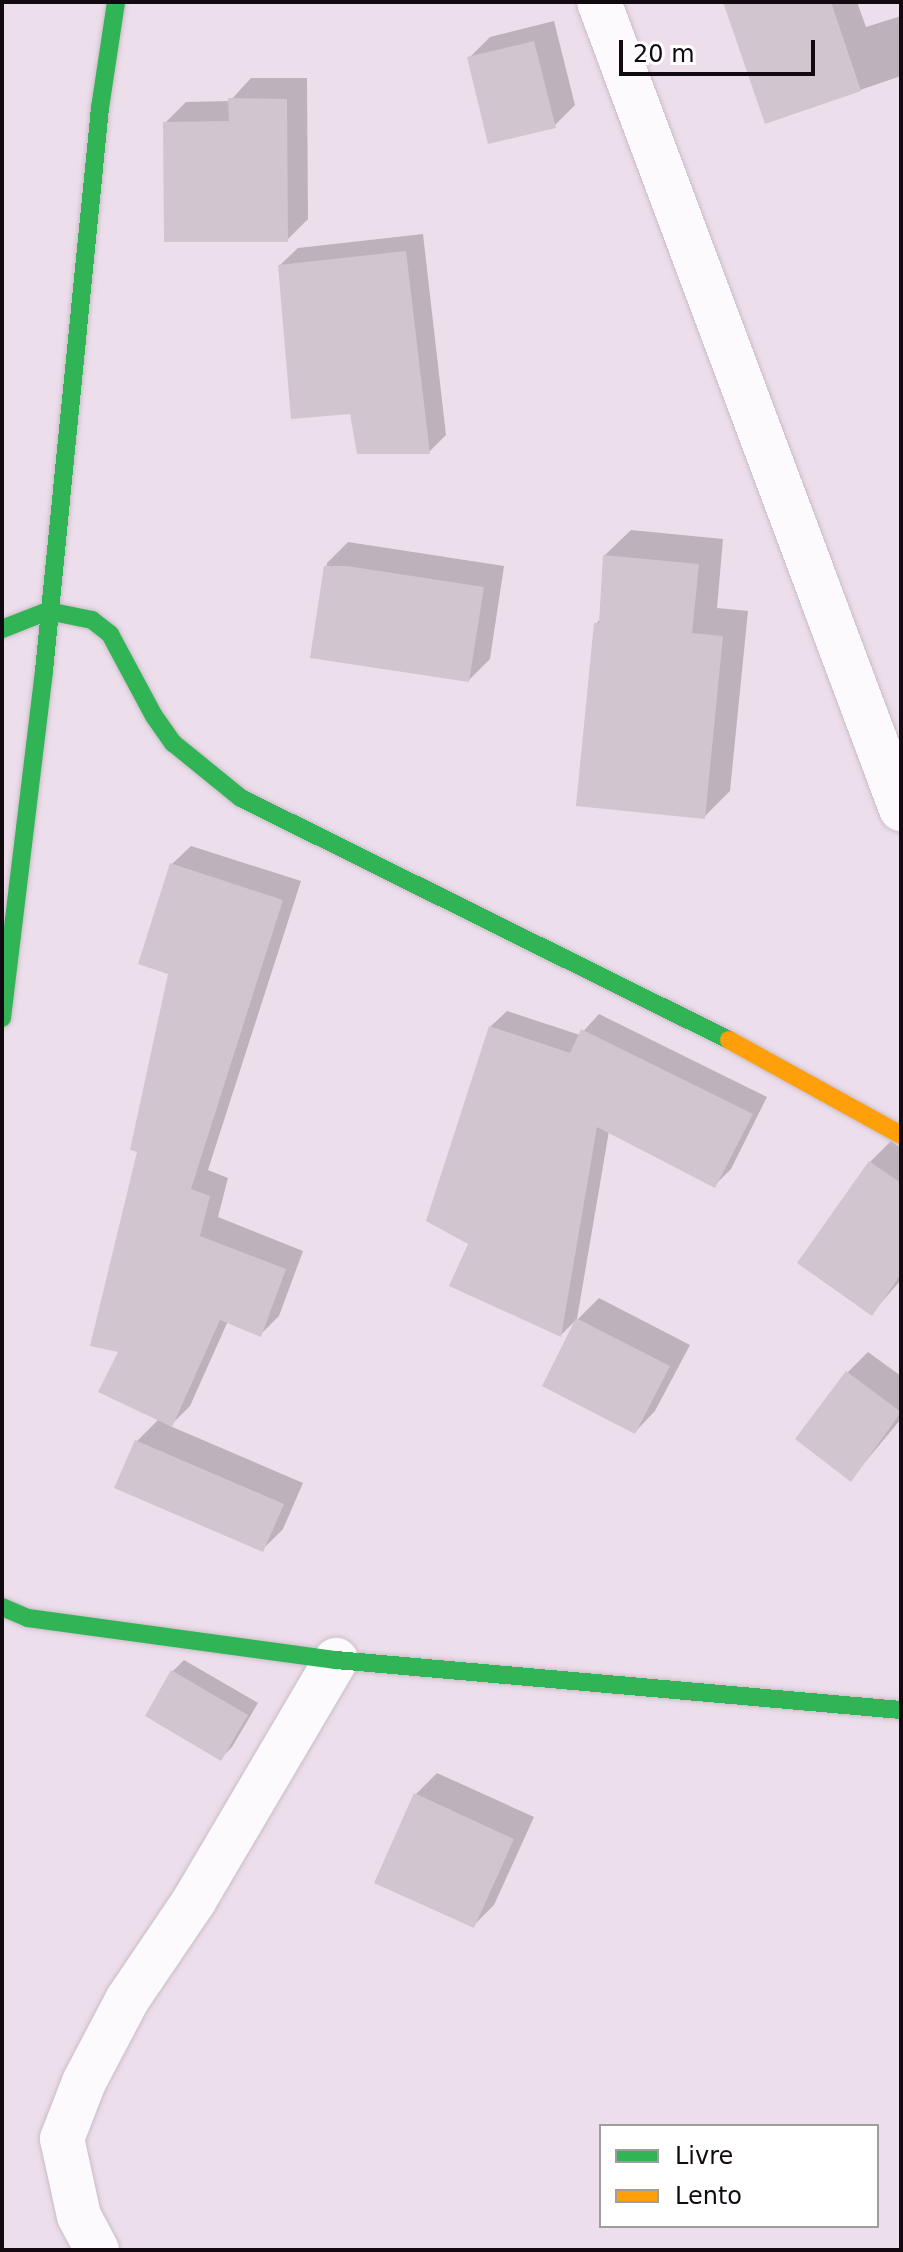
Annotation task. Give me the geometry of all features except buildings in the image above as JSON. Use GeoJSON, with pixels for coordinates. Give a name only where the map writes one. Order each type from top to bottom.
{"type":"FeatureCollection","features":[{"type":"Feature","properties":{"kind":"street"},"geometry":{"type":"LineString","coordinates":[[2,1018],[20,846],[44,671],[100,108],[116,2]]}},
{"type":"Feature","properties":{"kind":"street"},"geometry":{"type":"LineString","coordinates":[[599,2],[901,809]]}},
{"type":"Feature","properties":{"kind":"street"},"geometry":{"type":"LineString","coordinates":[[2,629],[48,611],[92,620],[110,634],[154,716],[173,743],[241,798],[731,1041],[901,1135]]}},
{"type":"Feature","properties":{"kind":"street"},"geometry":{"type":"LineString","coordinates":[[2,1607],[28,1618],[336,1660],[901,1710]]}},
{"type":"Feature","properties":{"kind":"street"},"geometry":{"type":"LineString","coordinates":[[97,2250],[79,2216],[62,2139],[84,2082],[127,2000],[194,1901],[336,1660]]}},
{"type":"Feature","properties":{"kind":"traffic: fast"},"geometry":{"type":"LineString","coordinates":[[2,1018],[44,671],[100,108],[116,2]]}},
{"type":"Feature","properties":{"kind":"traffic: fast"},"geometry":{"type":"LineString","coordinates":[[2,629],[48,611],[92,620],[110,634],[154,716],[173,743],[241,798],[729,1040]]}},
{"type":"Feature","properties":{"kind":"traffic: fast"},"geometry":{"type":"LineString","coordinates":[[2,1607],[28,1618],[336,1660],[901,1710]]}},
{"type":"Feature","properties":{"kind":"traffic: slow"},"geometry":{"type":"LineString","coordinates":[[729,1040],[901,1135]]}}]}
